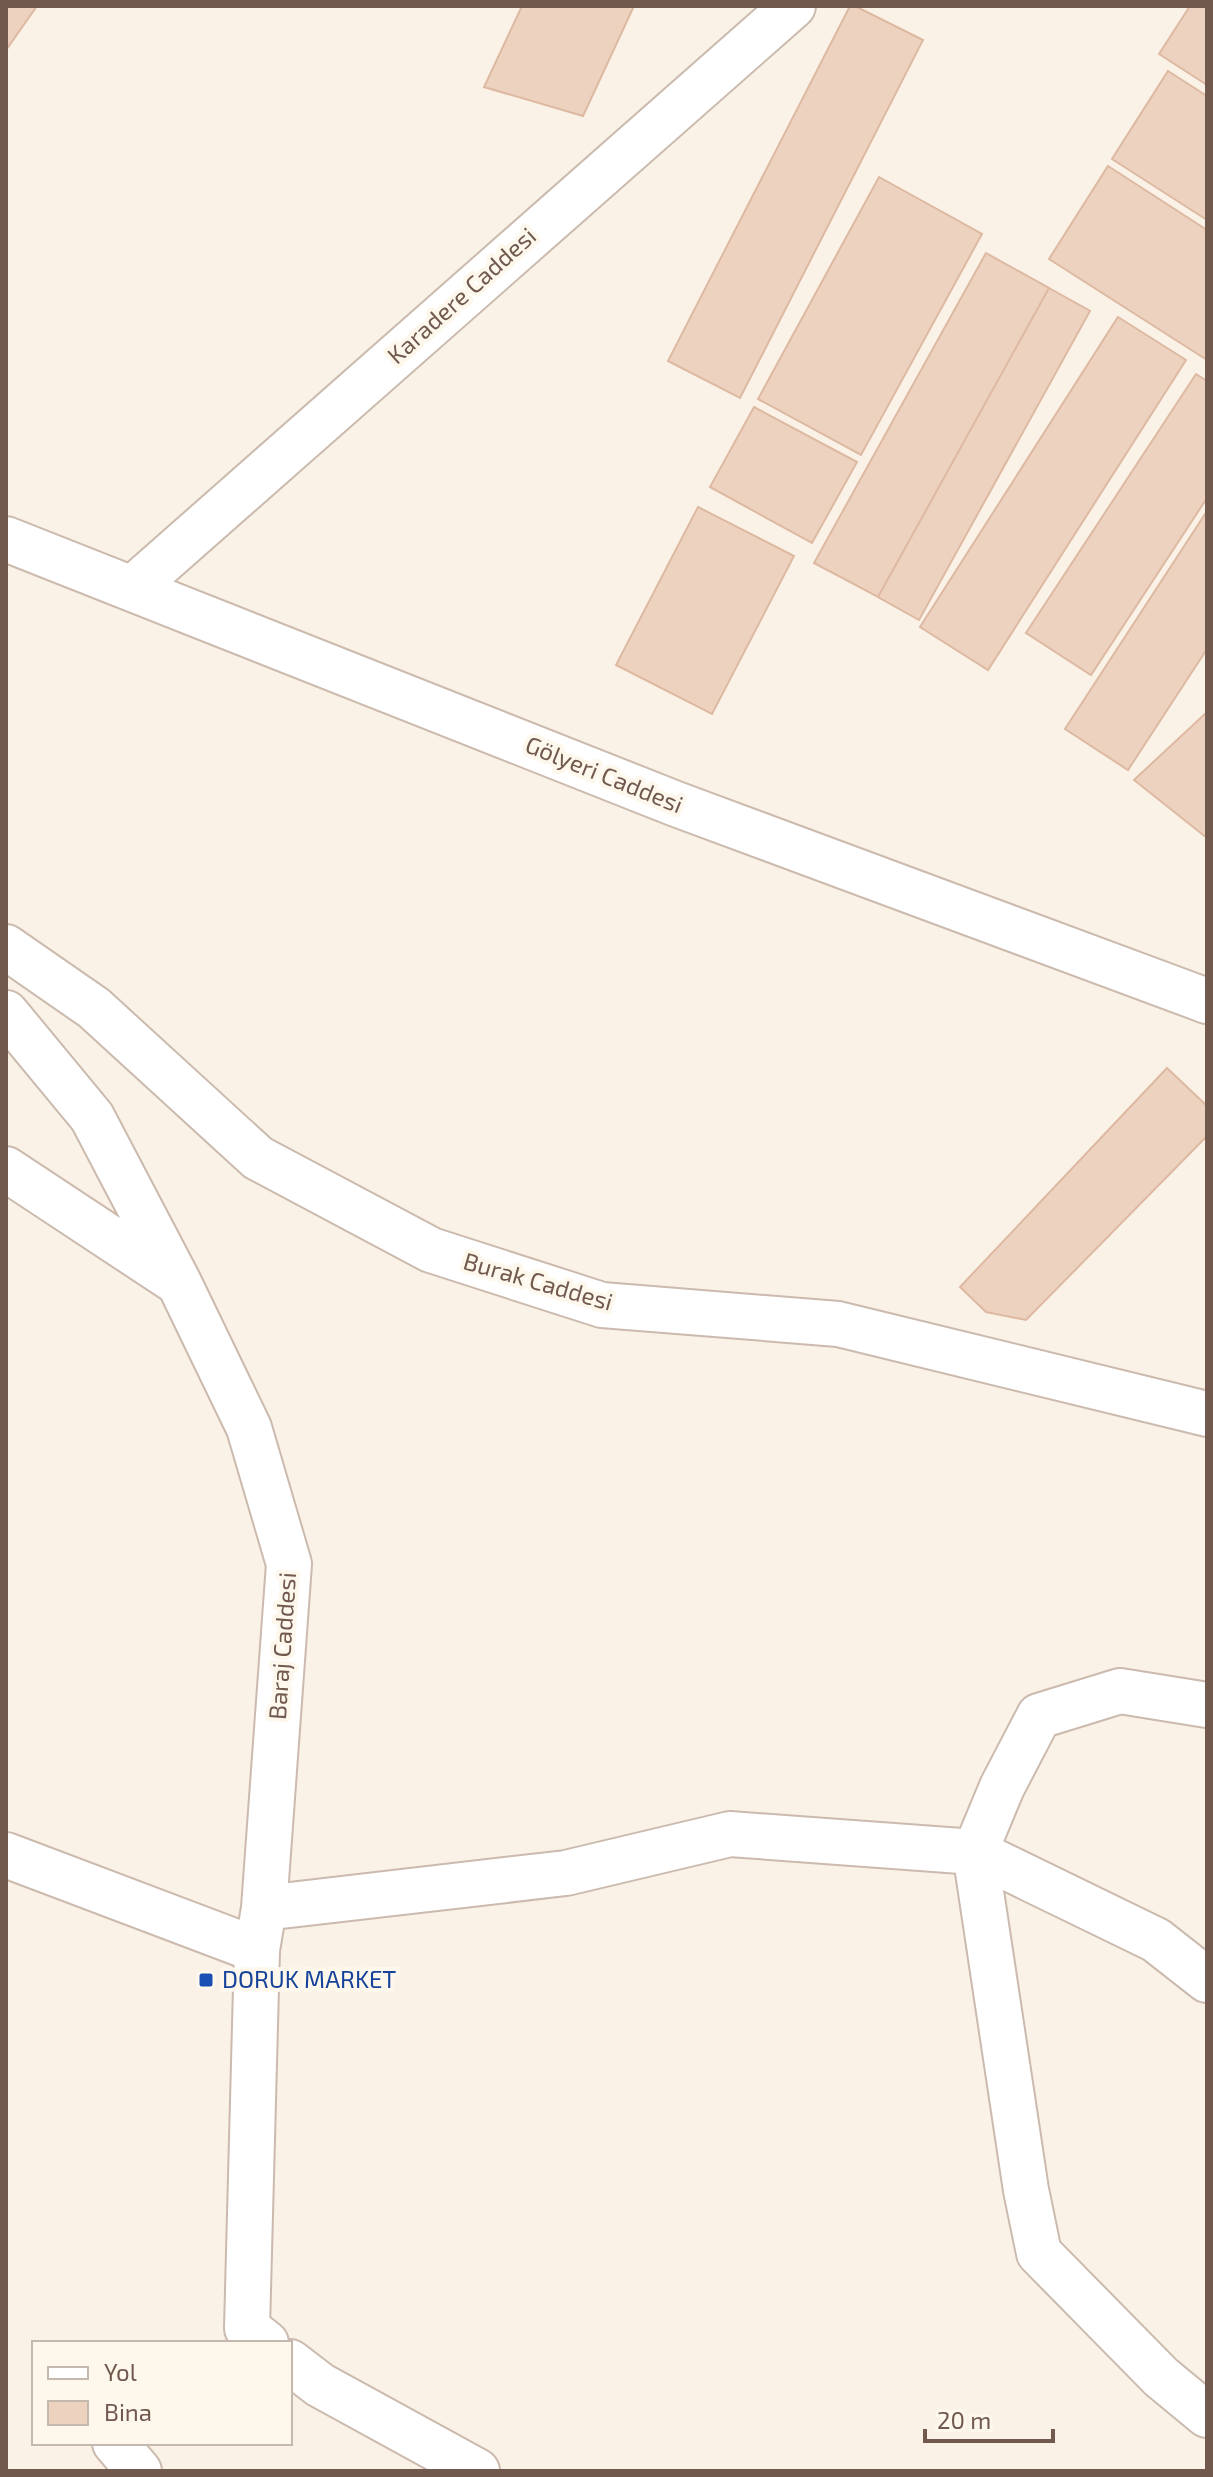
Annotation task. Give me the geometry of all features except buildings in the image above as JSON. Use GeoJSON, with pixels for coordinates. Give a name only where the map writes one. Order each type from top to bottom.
{"type":"FeatureCollection","features":[{"type":"Feature","properties":{"kind":"street","name":"Karadere Caddesi"},"geometry":{"type":"LineString","coordinates":[[133,588],[793,6]]}},
{"type":"Feature","properties":{"kind":"street","name":"Gölyeri Caddesi"},"geometry":{"type":"LineString","coordinates":[[6,539],[676,804],[1207,1001]]}},
{"type":"Feature","properties":{"kind":"street","name":"Burak Caddesi"},"geometry":{"type":"LineString","coordinates":[[6,947],[94,1008],[258,1158],[431,1250],[602,1305],[838,1324],[1207,1414]]}},
{"type":"Feature","properties":{"kind":"street","name":"Baraj Caddesi"},"geometry":{"type":"LineString","coordinates":[[6,1013],[92,1117],[179,1283],[249,1428],[289,1564],[260,1929],[247,2338]]}},
{"type":"Feature","properties":{"kind":"street"},"geometry":{"type":"LineString","coordinates":[[6,1169],[179,1283]]}},
{"type":"Feature","properties":{"kind":"street"},"geometry":{"type":"LineString","coordinates":[[1207,1705],[1120,1691],[1039,1716],[1002,1787],[975,1852],[1026,2190],[1039,2253],[1161,2377],[1207,2415]]}},
{"type":"Feature","properties":{"kind":"street"},"geometry":{"type":"LineString","coordinates":[[6,1855],[260,1929],[566,1873],[730,1834],[975,1852],[1156,1940],[1207,1980]]}},
{"type":"Feature","properties":{"kind":"street"},"geometry":{"type":"LineString","coordinates":[[292,2364],[320,2385],[477,2471]]}},
{"type":"Feature","properties":{"kind":"street"},"geometry":{"type":"LineString","coordinates":[[117,2445],[139,2471]]}},
{"type":"Feature","properties":{"kind":"place","name":"DORUK MARKET"},"geometry":{"type":"Point","coordinates":[206,1980]}}]}
